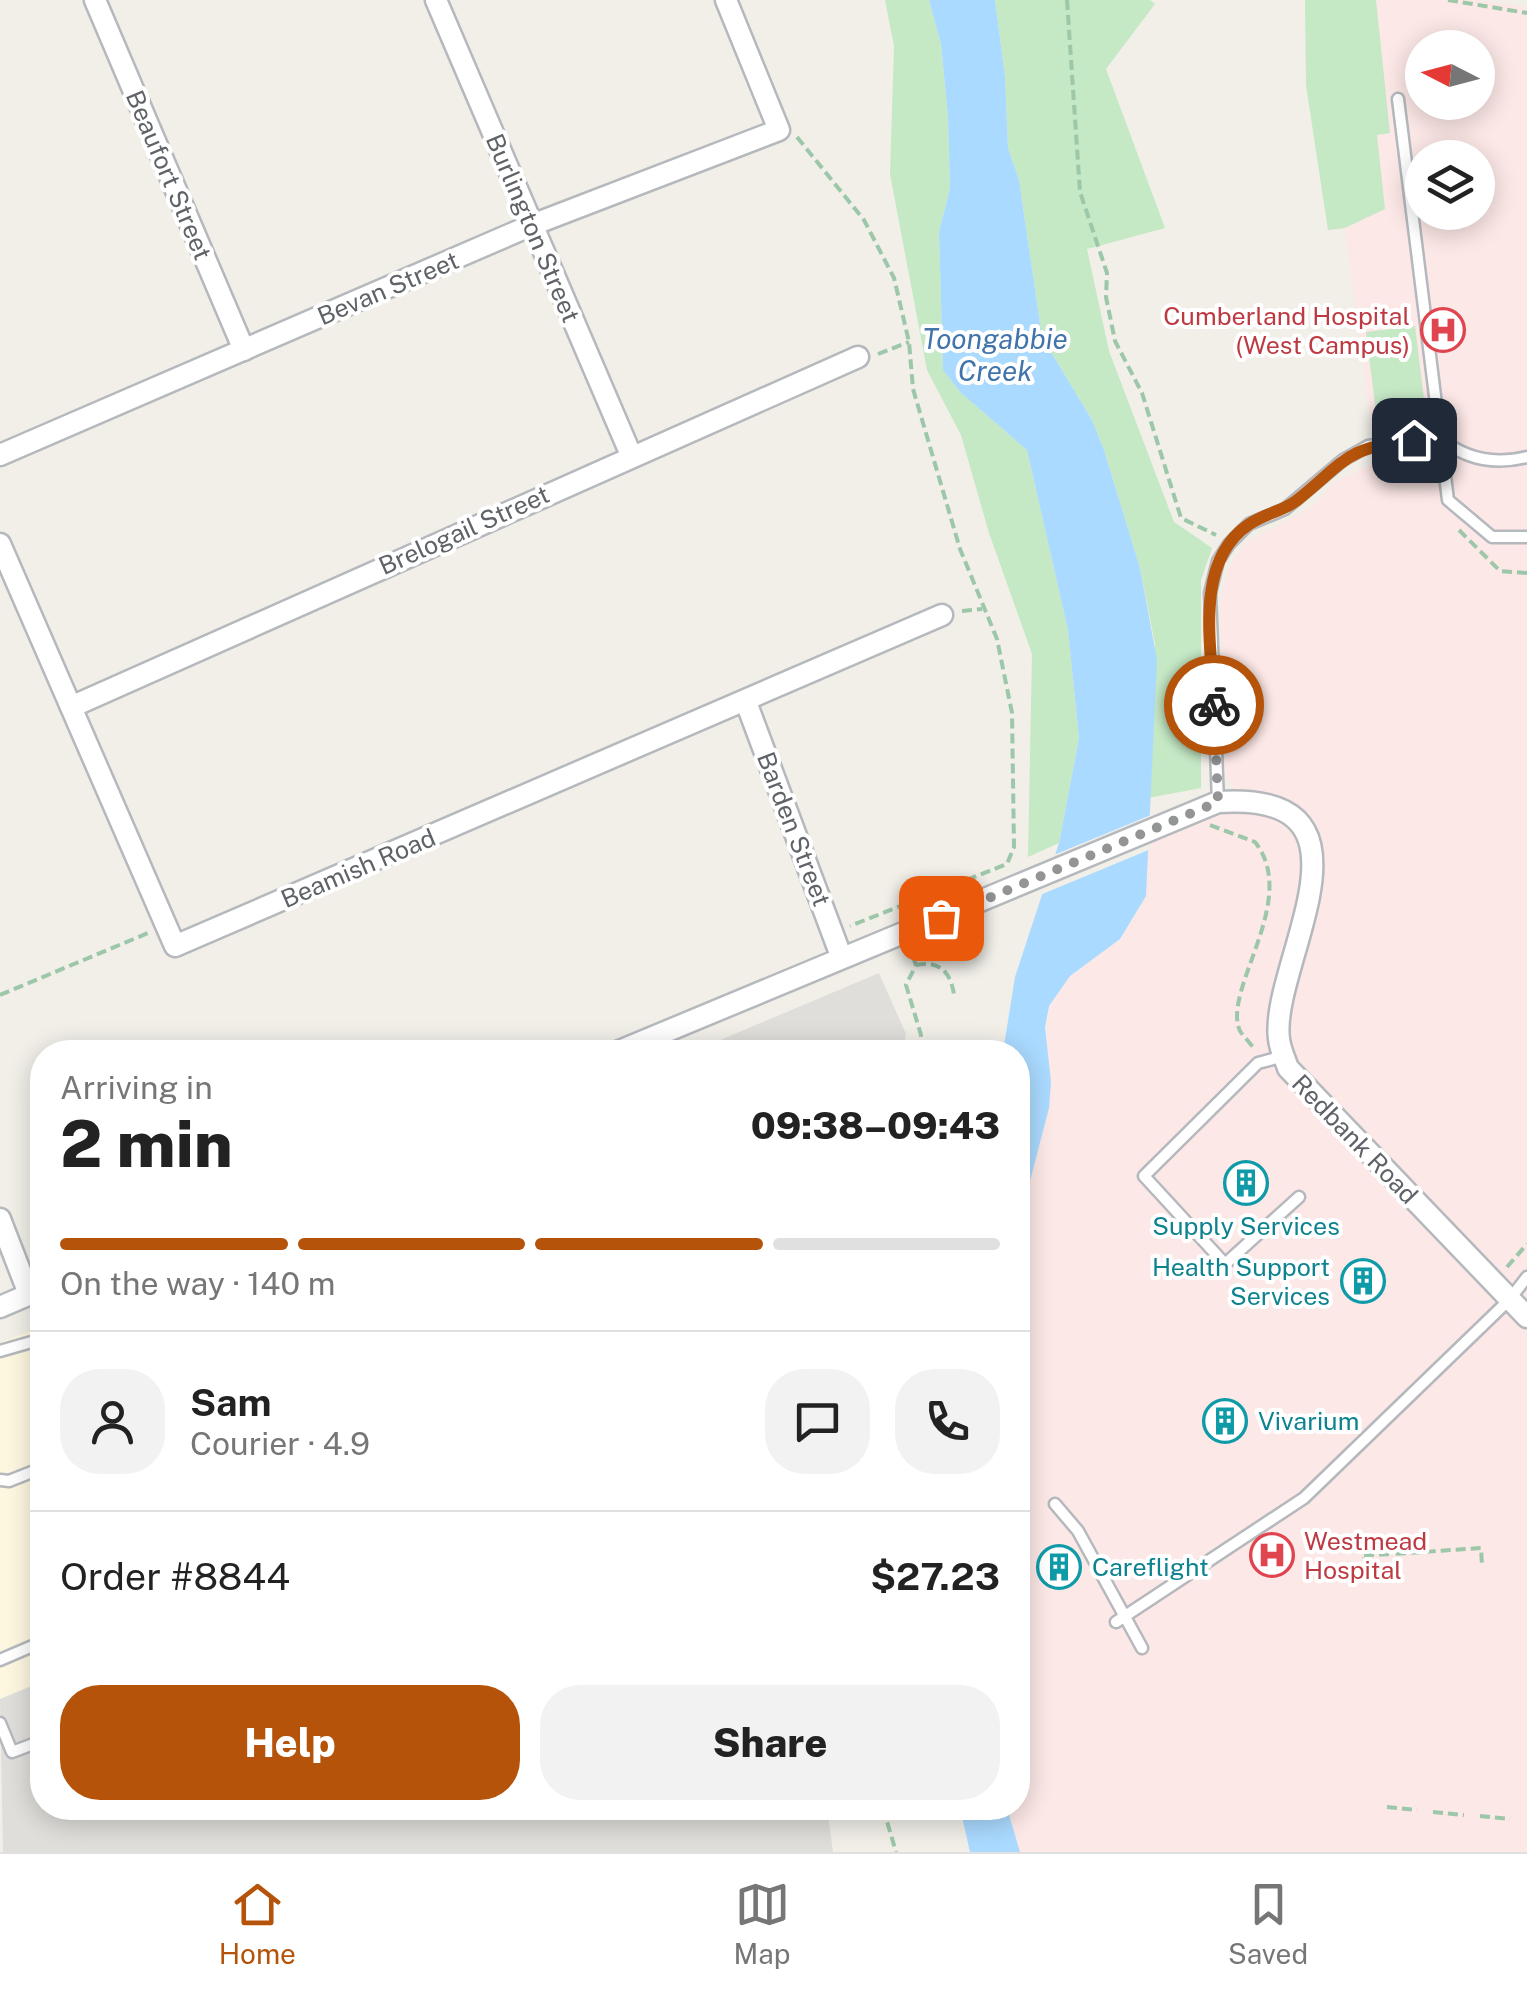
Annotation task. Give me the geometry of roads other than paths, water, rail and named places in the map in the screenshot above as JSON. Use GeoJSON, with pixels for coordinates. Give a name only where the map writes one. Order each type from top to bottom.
{"type":"FeatureCollection","features":[{"type":"Feature","properties":{"kind":"street","name":"Beaufort Street"},"geometry":{"type":"LineString","coordinates":[[95,0],[244,350]]}},
{"type":"Feature","properties":{"kind":"street","name":"Burlington Street"},"geometry":{"type":"LineString","coordinates":[[436,0],[631,455]]}},
{"type":"Feature","properties":{"kind":"street","name":"Bevan Street"},"geometry":{"type":"LineString","coordinates":[[0,455],[532,225],[779,130],[726,0]]}},
{"type":"Feature","properties":{"kind":"street","name":"Brelogail Street"},"geometry":{"type":"LineString","coordinates":[[71,707],[858,357]]}},
{"type":"Feature","properties":{"kind":"street"},"geometry":{"type":"LineString","coordinates":[[0,544],[71,707]]}},
{"type":"Feature","properties":{"kind":"street","name":"Beamish Road"},"geometry":{"type":"LineString","coordinates":[[71,707],[175,946],[942,615]]}},
{"type":"Feature","properties":{"kind":"street","name":"Barden Street"},"geometry":{"type":"LineString","coordinates":[[746,702],[842,956]]}},
{"type":"Feature","properties":{"kind":"street","name":"Redbank Road"},"geometry":{"type":"LineString","coordinates":[[645,1040],[1218,802],[1248,800],[1296,822],[1310,844],[1314,878],[1278,1037],[1288,1068],[1527,1317]]}},
{"type":"Feature","properties":{"kind":"street"},"geometry":{"type":"LineString","coordinates":[[0,1218],[30,1280]]}},
{"type":"Feature","properties":{"kind":"street"},"geometry":{"type":"LineString","coordinates":[[0,1307],[30,1294]]}},
{"type":"Feature","properties":{"kind":"lane"},"geometry":{"type":"LineString","coordinates":[[1398,99],[1448,500],[1492,537],[1527,537]]}},
{"type":"Feature","properties":{"kind":"lane"},"geometry":{"type":"LineString","coordinates":[[1218,802],[1210,594],[1218,561],[1228,544],[1249,524],[1286,509],[1326,472],[1368,446],[1439,437],[1454,450],[1472,457],[1496,461],[1527,457]]}},
{"type":"Feature","properties":{"kind":"lane"},"geometry":{"type":"LineString","coordinates":[[1284,1056],[1258,1063],[1144,1176],[1225,1264],[1299,1197]]}},
{"type":"Feature","properties":{"kind":"lane"},"geometry":{"type":"LineString","coordinates":[[1119,1620],[1304,1498],[1509,1300],[1527,1277]]}},
{"type":"Feature","properties":{"kind":"lane"},"geometry":{"type":"LineString","coordinates":[[0,1351],[30,1342]]}},
{"type":"Feature","properties":{"kind":"lane"},"geometry":{"type":"LineString","coordinates":[[0,1480],[10,1481],[30,1473]]}},
{"type":"Feature","properties":{"kind":"lane"},"geometry":{"type":"LineString","coordinates":[[1055,1504],[1078,1532],[1119,1620],[1142,1648]]}},
{"type":"Feature","properties":{"kind":"lane"},"geometry":{"type":"LineString","coordinates":[[0,1660],[30,1647]]}},
{"type":"Feature","properties":{"kind":"lane"},"geometry":{"type":"LineString","coordinates":[[0,1723],[12,1752]]}},
{"type":"Feature","properties":{"kind":"lane"},"geometry":{"type":"LineString","coordinates":[[0,1757],[30,1745]]}},
{"type":"Feature","properties":{"kind":"water","name":"Toongabbie Creek"},"geometry":{"type":"Polygon","coordinates":[[[929,0],[995,0],[1005,76],[1008,148],[1019,180],[1042,337],[1092,420],[1104,450],[1140,568],[1157,660],[1146,896],[1120,939],[1070,976],[1049,1006],[1045,1027],[1051,1082],[1049,1108],[1030,1181],[1030,1040],[1005,1040],[1015,977],[1059,843],[1079,738],[1068,630],[1027,450],[961,393],[943,370],[939,232],[950,188],[941,44],[929,0]]]}},
{"type":"Feature","properties":{"kind":"water"},"geometry":{"type":"Polygon","coordinates":[[[963,1820],[1011,1820],[1020,1852],[970,1852],[963,1820]]]}},
{"type":"Feature","properties":{"kind":"place","name":"Cumberland Hospital (West Campus)"},"geometry":{"type":"Point","coordinates":[1443,330]}},
{"type":"Feature","properties":{"kind":"place","name":"Supply Services"},"geometry":{"type":"Point","coordinates":[1246,1183]}},
{"type":"Feature","properties":{"kind":"place","name":"Health Support Services"},"geometry":{"type":"Point","coordinates":[1363,1281]}},
{"type":"Feature","properties":{"kind":"place","name":"Vivarium"},"geometry":{"type":"Point","coordinates":[1225,1421]}},
{"type":"Feature","properties":{"kind":"place","name":"Westmead Hospital"},"geometry":{"type":"Point","coordinates":[1272,1555]}},
{"type":"Feature","properties":{"kind":"place","name":"Careflight"},"geometry":{"type":"Point","coordinates":[1059,1567]}}]}
